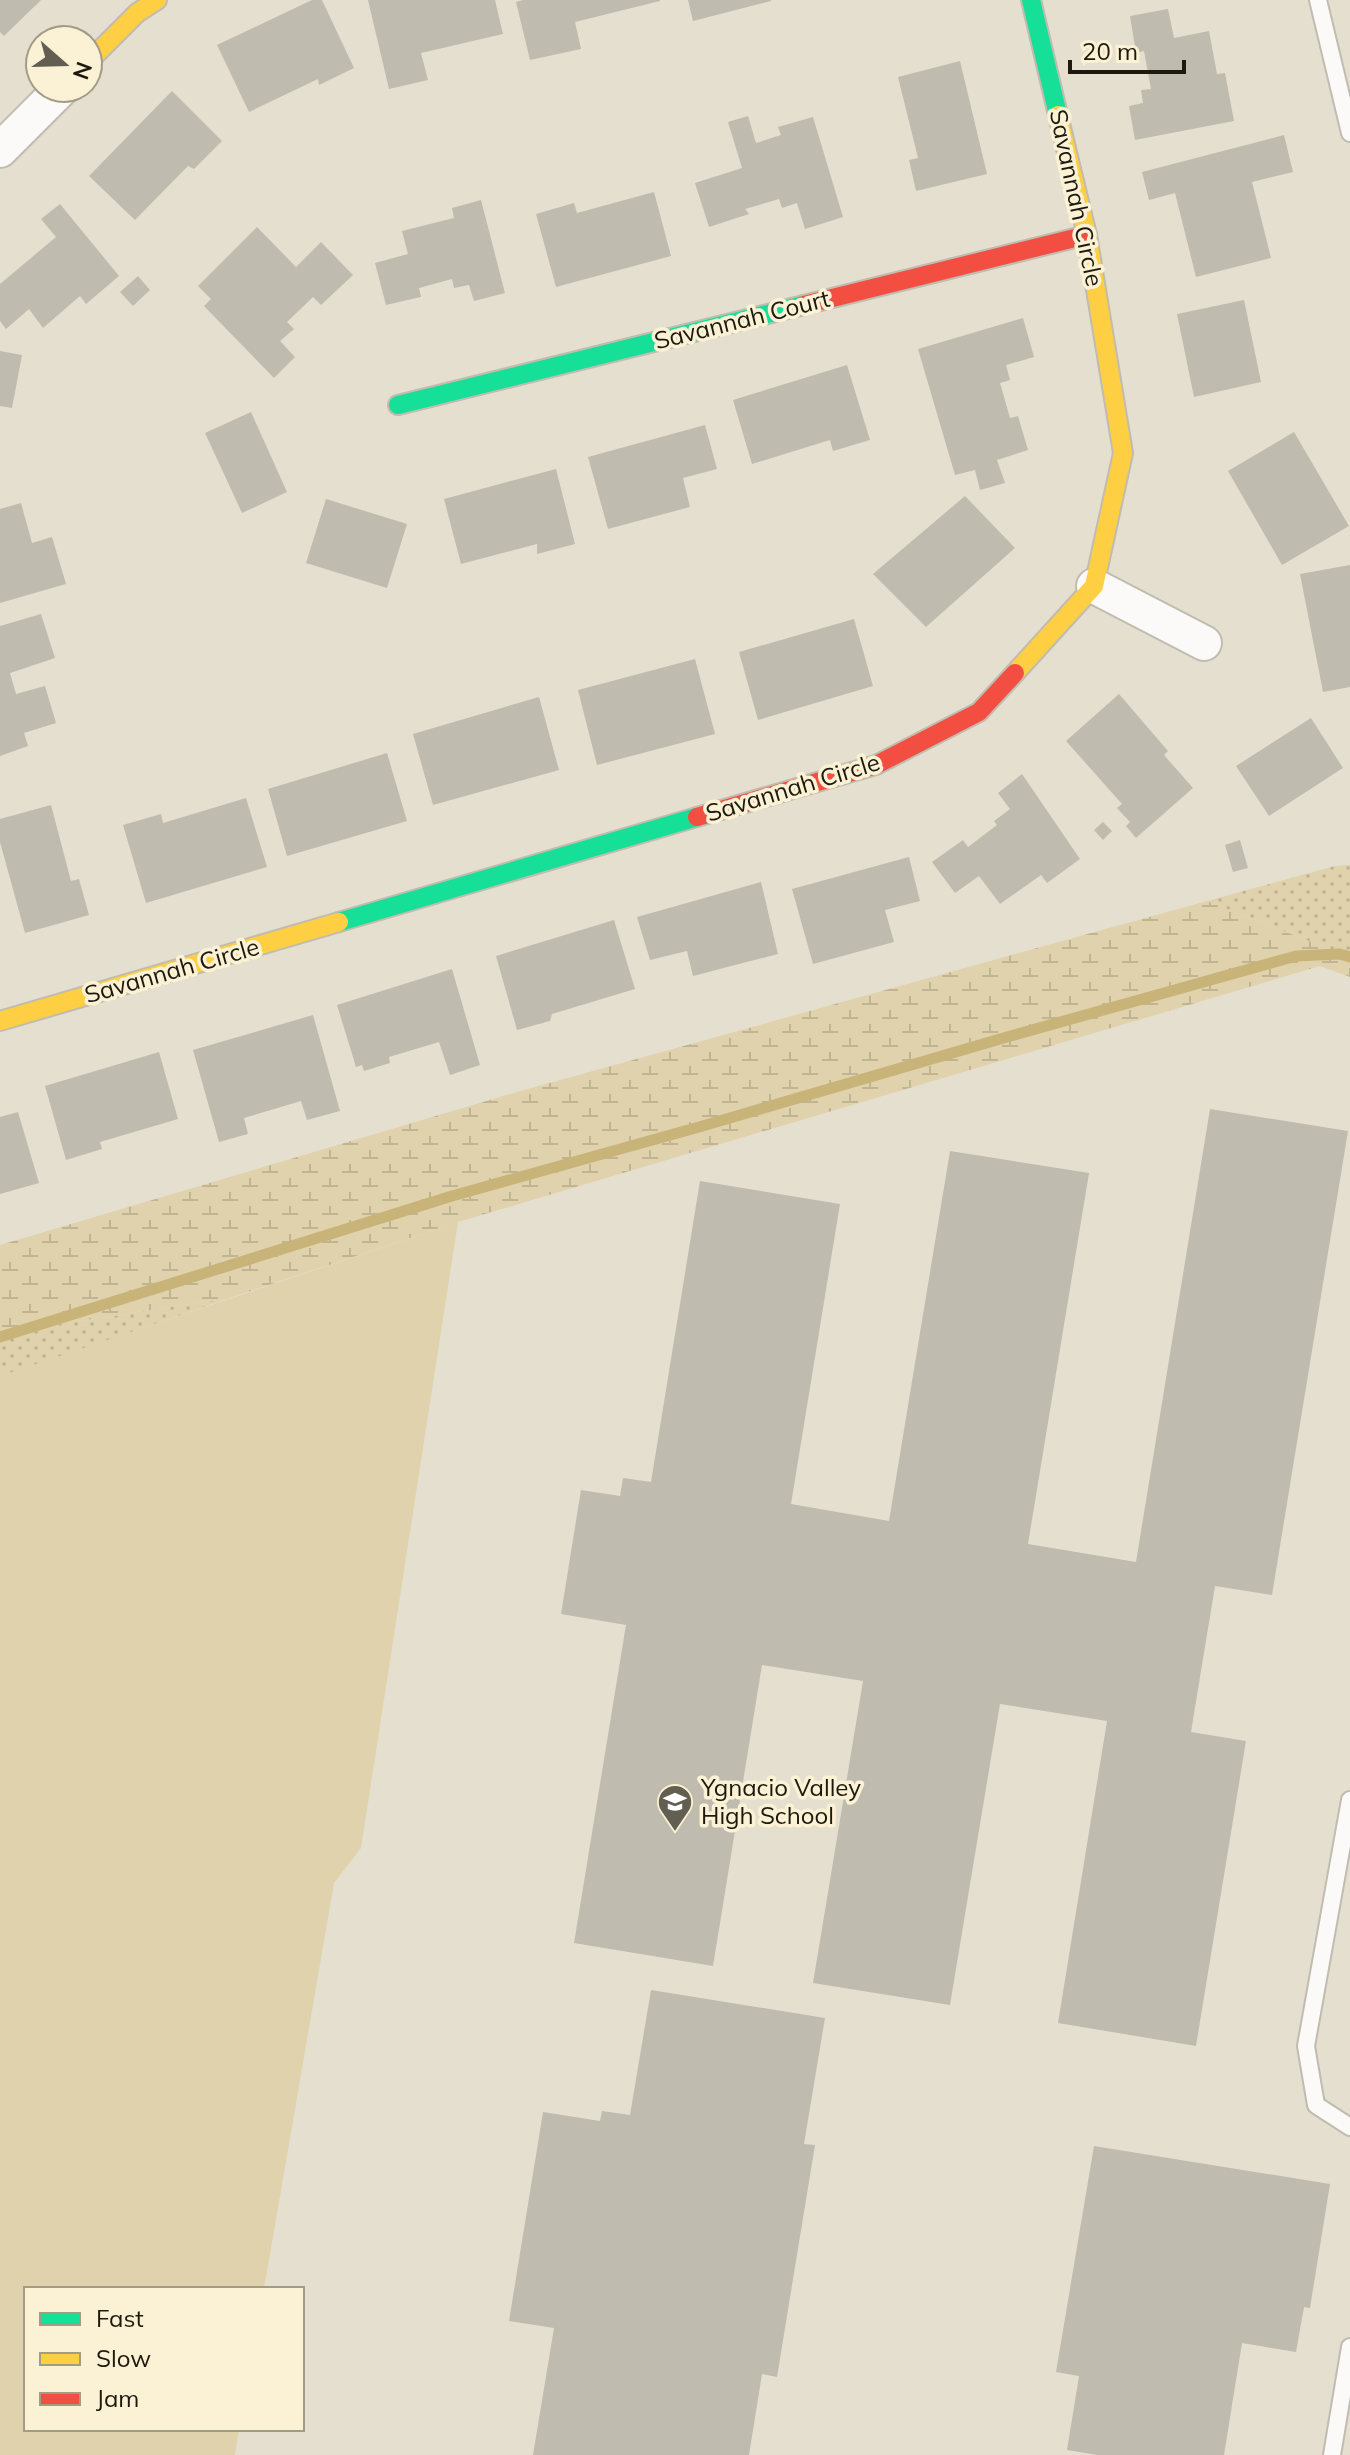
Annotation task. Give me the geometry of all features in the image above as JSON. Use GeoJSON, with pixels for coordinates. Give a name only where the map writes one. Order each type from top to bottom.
{"type":"FeatureCollection","features":[{"type":"Feature","properties":{"kind":"street"},"geometry":{"type":"LineString","coordinates":[[104,46],[137,13],[157,0]]}},
{"type":"Feature","properties":{"kind":"street","name":"Savannah Circle"},"geometry":{"type":"LineString","coordinates":[[0,1021],[876,765],[979,712],[1094,586],[1123,453],[1087,235],[1031,0]]}},
{"type":"Feature","properties":{"kind":"street"},"geometry":{"type":"LineString","coordinates":[[0,150],[46,104]]}},
{"type":"Feature","properties":{"kind":"street","name":"Savannah Court"},"geometry":{"type":"LineString","coordinates":[[398,405],[1087,235]]}},
{"type":"Feature","properties":{"kind":"street"},"geometry":{"type":"LineString","coordinates":[[1094,586],[1204,643]]}},
{"type":"Feature","properties":{"kind":"lane"},"geometry":{"type":"LineString","coordinates":[[1318,0],[1350,133]]}},
{"type":"Feature","properties":{"kind":"lane"},"geometry":{"type":"LineString","coordinates":[[1350,1800],[1306,2046],[1316,2105],[1350,2127]]}},
{"type":"Feature","properties":{"kind":"lane"},"geometry":{"type":"LineString","coordinates":[[1332,2455],[1345,2410],[1350,2347]]}},
{"type":"Feature","properties":{"kind":"green space"},"geometry":{"type":"Polygon","coordinates":[[[1350,865],[1350,957],[1207,901],[1335,866],[1350,865]]]}},
{"type":"Feature","properties":{"kind":"green space"},"geometry":{"type":"Polygon","coordinates":[[[1207,901],[1350,957],[1350,977],[1320,966],[458,1222],[230,1298],[28,1329],[0,1337],[0,1245],[517,1092],[1207,901]]]}},
{"type":"Feature","properties":{"kind":"green space"},"geometry":{"type":"Polygon","coordinates":[[[458,1222],[361,1848],[334,1883],[264,2287],[24,2287],[24,2431],[239,2431],[235,2455],[0,2455],[0,1376],[458,1222]]]}},
{"type":"Feature","properties":{"kind":"green space"},"geometry":{"type":"Polygon","coordinates":[[[230,1298],[0,1376],[0,1337],[28,1329],[230,1298]]]}},
{"type":"Feature","properties":{"kind":"building"},"geometry":{"type":"Polygon","coordinates":[[[0,0],[41,0],[4,36],[0,32],[0,0]]]}},
{"type":"Feature","properties":{"kind":"building"},"geometry":{"type":"Polygon","coordinates":[[[312,0],[322,0],[354,68],[319,85],[318,79],[249,112],[217,45],[312,0]]]}},
{"type":"Feature","properties":{"kind":"building"},"geometry":{"type":"Polygon","coordinates":[[[368,0],[495,0],[503,34],[421,53],[428,80],[389,89],[368,0]]]}},
{"type":"Feature","properties":{"kind":"building"},"geometry":{"type":"Polygon","coordinates":[[[688,0],[771,0],[771,1],[693,21],[688,0]]]}},
{"type":"Feature","properties":{"kind":"building"},"geometry":{"type":"Polygon","coordinates":[[[660,1],[575,22],[581,49],[530,60],[516,2],[660,1]]]}},
{"type":"Feature","properties":{"kind":"building"},"geometry":{"type":"Polygon","coordinates":[[[1168,9],[1174,38],[1209,31],[1217,74],[1225,73],[1234,121],[1135,140],[1129,106],[1143,103],[1141,90],[1151,89],[1144,51],[1136,53],[1130,16],[1168,9]]]}},
{"type":"Feature","properties":{"kind":"building"},"geometry":{"type":"Polygon","coordinates":[[[960,61],[987,174],[916,191],[909,160],[918,158],[898,77],[960,61]]]}},
{"type":"Feature","properties":{"kind":"building"},"geometry":{"type":"Polygon","coordinates":[[[172,91],[222,141],[194,169],[188,166],[135,220],[89,176],[172,91]]]}},
{"type":"Feature","properties":{"kind":"building"},"geometry":{"type":"Polygon","coordinates":[[[748,116],[756,143],[781,135],[778,127],[813,117],[843,217],[805,229],[797,203],[782,208],[779,199],[745,209],[749,214],[709,227],[695,183],[742,168],[728,122],[748,116]]]}},
{"type":"Feature","properties":{"kind":"building"},"geometry":{"type":"Polygon","coordinates":[[[1284,135],[1293,172],[1252,182],[1271,258],[1196,277],[1175,193],[1149,200],[1142,172],[1284,135]]]}},
{"type":"Feature","properties":{"kind":"building"},"geometry":{"type":"Polygon","coordinates":[[[654,192],[671,256],[556,287],[536,214],[574,203],[577,213],[654,192]]]}},
{"type":"Feature","properties":{"kind":"building"},"geometry":{"type":"Polygon","coordinates":[[[481,200],[505,293],[474,301],[469,285],[454,288],[452,279],[419,288],[421,297],[386,305],[375,263],[408,254],[402,231],[454,218],[452,208],[481,200]]]}},
{"type":"Feature","properties":{"kind":"building"},"geometry":{"type":"Polygon","coordinates":[[[60,204],[119,276],[86,304],[80,296],[43,328],[29,309],[6,329],[0,321],[0,284],[56,237],[41,219],[60,204]]]}},
{"type":"Feature","properties":{"kind":"building"},"geometry":{"type":"Polygon","coordinates":[[[257,227],[296,267],[321,242],[353,275],[321,305],[313,297],[287,322],[294,329],[280,341],[295,357],[274,378],[204,306],[211,299],[198,286],[257,227]]]}},
{"type":"Feature","properties":{"kind":"building"},"geometry":{"type":"Polygon","coordinates":[[[138,276],[150,290],[133,306],[120,292],[138,276]]]}},
{"type":"Feature","properties":{"kind":"building"},"geometry":{"type":"Polygon","coordinates":[[[1244,300],[1261,382],[1194,397],[1177,314],[1244,300]]]}},
{"type":"Feature","properties":{"kind":"building"},"geometry":{"type":"Polygon","coordinates":[[[1023,318],[1034,357],[1006,365],[1010,380],[1000,383],[1010,418],[1018,416],[1028,450],[997,460],[1005,483],[980,490],[975,470],[955,475],[918,349],[1023,318]]]}},
{"type":"Feature","properties":{"kind":"building"},"geometry":{"type":"Polygon","coordinates":[[[0,351],[22,355],[12,408],[0,406],[0,351]]]}},
{"type":"Feature","properties":{"kind":"building"},"geometry":{"type":"Polygon","coordinates":[[[847,365],[870,440],[833,451],[830,440],[752,464],[733,400],[847,365]]]}},
{"type":"Feature","properties":{"kind":"building"},"geometry":{"type":"Polygon","coordinates":[[[251,412],[287,492],[242,513],[205,433],[251,412]]]}},
{"type":"Feature","properties":{"kind":"building"},"geometry":{"type":"Polygon","coordinates":[[[705,425],[717,469],[683,478],[690,507],[608,529],[588,457],[705,425]]]}},
{"type":"Feature","properties":{"kind":"building"},"geometry":{"type":"Polygon","coordinates":[[[1294,432],[1349,526],[1282,565],[1228,471],[1294,432]]]}},
{"type":"Feature","properties":{"kind":"building"},"geometry":{"type":"Polygon","coordinates":[[[556,469],[575,544],[537,554],[537,544],[461,564],[444,499],[556,469]]]}},
{"type":"Feature","properties":{"kind":"building"},"geometry":{"type":"Polygon","coordinates":[[[965,496],[1015,548],[926,627],[873,574],[965,496]]]}},
{"type":"Feature","properties":{"kind":"building"},"geometry":{"type":"Polygon","coordinates":[[[326,499],[407,524],[387,588],[306,563],[326,499]]]}},
{"type":"Feature","properties":{"kind":"building"},"geometry":{"type":"Polygon","coordinates":[[[21,503],[32,543],[52,537],[66,584],[0,603],[0,509],[21,503]]]}},
{"type":"Feature","properties":{"kind":"building"},"geometry":{"type":"Polygon","coordinates":[[[1350,565],[1350,687],[1323,692],[1300,574],[1350,565]]]}},
{"type":"Feature","properties":{"kind":"building"},"geometry":{"type":"Polygon","coordinates":[[[41,614],[55,658],[10,673],[16,694],[45,686],[56,723],[24,733],[28,746],[0,756],[0,626],[41,614]]]}},
{"type":"Feature","properties":{"kind":"building"},"geometry":{"type":"Polygon","coordinates":[[[854,619],[873,686],[758,720],[739,652],[854,619]]]}},
{"type":"Feature","properties":{"kind":"building"},"geometry":{"type":"Polygon","coordinates":[[[695,659],[715,734],[597,765],[578,690],[695,659]]]}},
{"type":"Feature","properties":{"kind":"building"},"geometry":{"type":"Polygon","coordinates":[[[1119,694],[1168,751],[1164,755],[1193,788],[1136,838],[1126,826],[1130,822],[1117,808],[1122,804],[1066,741],[1119,694]]]}},
{"type":"Feature","properties":{"kind":"building"},"geometry":{"type":"Polygon","coordinates":[[[539,697],[559,770],[433,805],[413,734],[539,697]]]}},
{"type":"Feature","properties":{"kind":"building"},"geometry":{"type":"Polygon","coordinates":[[[1311,718],[1343,768],[1269,816],[1236,766],[1311,718]]]}},
{"type":"Feature","properties":{"kind":"building"},"geometry":{"type":"Polygon","coordinates":[[[387,753],[407,821],[287,856],[268,789],[387,753]]]}},
{"type":"Feature","properties":{"kind":"building"},"geometry":{"type":"Polygon","coordinates":[[[1022,774],[1080,859],[1047,883],[1041,875],[1000,904],[979,876],[955,893],[932,862],[963,840],[968,847],[997,825],[994,821],[1010,809],[998,793],[1022,774]]]}},
{"type":"Feature","properties":{"kind":"building"},"geometry":{"type":"Polygon","coordinates":[[[246,798],[267,867],[146,903],[123,825],[161,814],[163,823],[246,798]]]}},
{"type":"Feature","properties":{"kind":"building"},"geometry":{"type":"Polygon","coordinates":[[[51,805],[71,881],[79,879],[89,915],[25,933],[0,842],[0,819],[51,805]]]}},
{"type":"Feature","properties":{"kind":"building"},"geometry":{"type":"Polygon","coordinates":[[[1103,822],[1112,831],[1103,840],[1094,830],[1103,822]]]}},
{"type":"Feature","properties":{"kind":"building"},"geometry":{"type":"Polygon","coordinates":[[[1240,840],[1248,868],[1233,872],[1225,845],[1240,840]]]}},
{"type":"Feature","properties":{"kind":"building"},"geometry":{"type":"Polygon","coordinates":[[[909,857],[920,901],[885,910],[894,942],[813,964],[792,889],[909,857]]]}},
{"type":"Feature","properties":{"kind":"building"},"geometry":{"type":"Polygon","coordinates":[[[761,882],[778,954],[693,976],[687,951],[650,960],[637,917],[761,882]]]}},
{"type":"Feature","properties":{"kind":"building"},"geometry":{"type":"Polygon","coordinates":[[[614,920],[635,989],[552,1014],[550,1021],[517,1030],[496,956],[614,920]]]}},
{"type":"Feature","properties":{"kind":"building"},"geometry":{"type":"Polygon","coordinates":[[[452,969],[480,1065],[450,1075],[439,1042],[389,1057],[390,1063],[364,1071],[362,1065],[356,1067],[337,1005],[452,969]]]}},
{"type":"Feature","properties":{"kind":"building"},"geometry":{"type":"Polygon","coordinates":[[[313,1015],[340,1111],[307,1120],[301,1101],[244,1118],[248,1134],[219,1142],[193,1050],[313,1015]]]}},
{"type":"Feature","properties":{"kind":"building"},"geometry":{"type":"Polygon","coordinates":[[[159,1052],[178,1119],[100,1142],[102,1149],[66,1160],[45,1086],[159,1052]]]}},
{"type":"Feature","properties":{"kind":"building"},"geometry":{"type":"Polygon","coordinates":[[[1210,1109],[1348,1131],[1272,1595],[1215,1586],[1191,1732],[1246,1741],[1196,2046],[1058,2023],[1107,1721],[1000,1704],[950,2005],[813,1983],[863,1681],[762,1665],[713,1966],[574,1943],[626,1625],[561,1614],[581,1490],[620,1496],[623,1478],[651,1482],[700,1181],[840,1204],[791,1504],[889,1521],[950,1151],[1089,1173],[1028,1544],[1136,1562],[1210,1109]]]}},
{"type":"Feature","properties":{"kind":"building"},"geometry":{"type":"Polygon","coordinates":[[[18,1112],[39,1183],[0,1194],[0,1117],[18,1112]]]}},
{"type":"Feature","properties":{"kind":"building"},"geometry":{"type":"Polygon","coordinates":[[[651,1990],[825,2018],[804,2144],[815,2145],[777,2377],[762,2374],[749,2455],[533,2455],[554,2328],[509,2321],[543,2112],[600,2121],[602,2111],[630,2115],[651,1990]]]}},
{"type":"Feature","properties":{"kind":"building"},"geometry":{"type":"Polygon","coordinates":[[[1094,2146],[1330,2184],[1310,2308],[1304,2307],[1296,2352],[1242,2343],[1224,2455],[1097,2455],[1067,2450],[1079,2376],[1056,2372],[1094,2146]]]}},
{"type":"Feature","properties":{"kind":"waterway"},"geometry":{"type":"LineString","coordinates":[[0,1337],[452,1196],[1007,1037],[1296,956],[1340,954],[1350,957]]}},
{"type":"Feature","properties":{"kind":"traffic: fast"},"geometry":{"type":"LineString","coordinates":[[1031,0],[1058,115]]}},
{"type":"Feature","properties":{"kind":"traffic: fast"},"geometry":{"type":"LineString","coordinates":[[398,405],[804,305]]}},
{"type":"Feature","properties":{"kind":"traffic: fast"},"geometry":{"type":"LineString","coordinates":[[339,922],[697,817]]}},
{"type":"Feature","properties":{"kind":"traffic: slow"},"geometry":{"type":"LineString","coordinates":[[104,46],[137,13],[157,0]]}},
{"type":"Feature","properties":{"kind":"traffic: slow"},"geometry":{"type":"LineString","coordinates":[[1015,673],[1094,586],[1123,453],[1087,235],[1058,115]]}},
{"type":"Feature","properties":{"kind":"traffic: slow"},"geometry":{"type":"LineString","coordinates":[[0,1021],[339,922]]}},
{"type":"Feature","properties":{"kind":"traffic: jam"},"geometry":{"type":"LineString","coordinates":[[804,305],[1087,235]]}},
{"type":"Feature","properties":{"kind":"traffic: jam"},"geometry":{"type":"LineString","coordinates":[[697,817],[876,765],[979,712],[1015,673]]}},
{"type":"Feature","properties":{"kind":"place","name":"Ygnacio Valley High School"},"geometry":{"type":"Point","coordinates":[675,1833]}}]}
